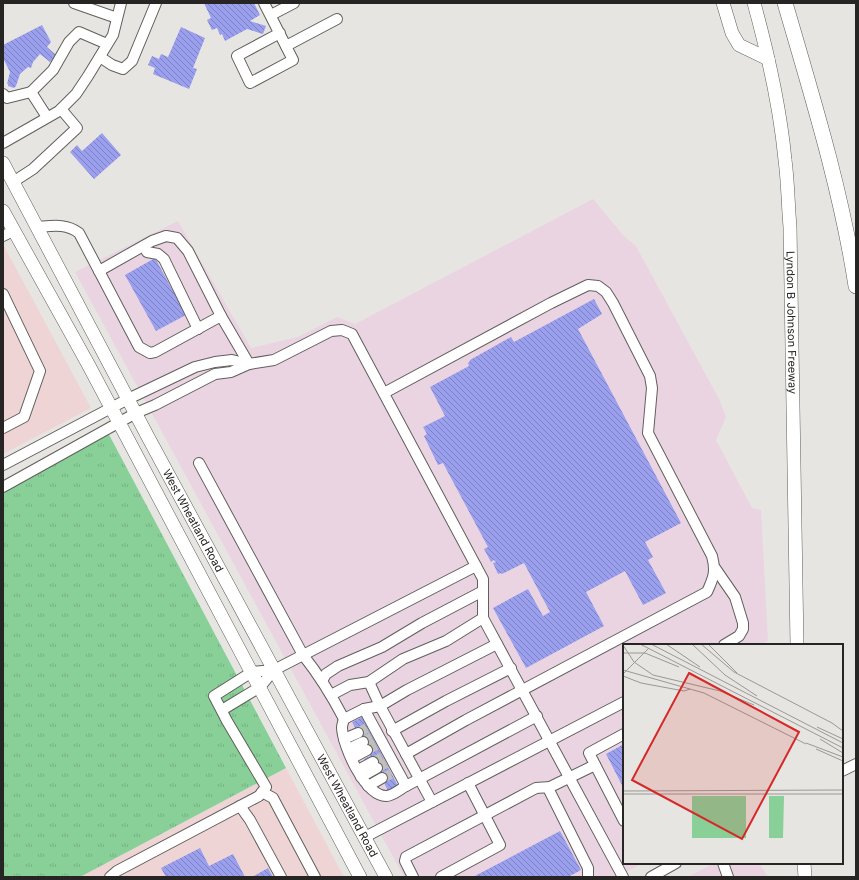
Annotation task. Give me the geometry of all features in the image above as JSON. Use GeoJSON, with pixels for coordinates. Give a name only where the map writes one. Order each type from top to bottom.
{"type":"FeatureCollection","features":[{"type":"Feature","properties":{"kind":"highway"},"geometry":{"type":"LineString","coordinates":[[785,3],[824,138],[838,195],[856,286]]}},
{"type":"Feature","properties":{"kind":"main road"},"geometry":{"type":"LineString","coordinates":[[723,3],[732,33],[739,45],[768,59]]}},
{"type":"Feature","properties":{"kind":"main road","name":"Lyndon B Johnson Freeway"},"geometry":{"type":"LineString","coordinates":[[754,3],[768,59],[780,121],[785,160],[790,227],[797,644]]}},
{"type":"Feature","properties":{"kind":"main road","name":"West Wheatland Road"},"geometry":{"type":"LineString","coordinates":[[3,163],[128,400],[386,877]]}},
{"type":"Feature","properties":{"kind":"main road","name":"West Wheatland Road"},"geometry":{"type":"LineString","coordinates":[[3,211],[8,234],[88,364],[360,877]]}},
{"type":"Feature","properties":{"kind":"main road"},"geometry":{"type":"LineString","coordinates":[[804,864],[805,877]]}},
{"type":"Feature","properties":{"kind":"street"},"geometry":{"type":"LineString","coordinates":[[3,143],[61,109],[76,94],[113,35],[121,3]]}},
{"type":"Feature","properties":{"kind":"street"},"geometry":{"type":"LineString","coordinates":[[100,56],[112,65],[124,69],[132,61],[156,3]]}},
{"type":"Feature","properties":{"kind":"street"},"geometry":{"type":"LineString","coordinates":[[264,3],[280,32],[293,60],[250,83],[237,56],[280,32]]}},
{"type":"Feature","properties":{"kind":"street"},"geometry":{"type":"LineString","coordinates":[[271,15],[294,3]]}},
{"type":"Feature","properties":{"kind":"street"},"geometry":{"type":"LineString","coordinates":[[79,4],[117,18]]}},
{"type":"Feature","properties":{"kind":"street"},"geometry":{"type":"LineString","coordinates":[[286,46],[337,19]]}},
{"type":"Feature","properties":{"kind":"street"},"geometry":{"type":"LineString","coordinates":[[3,94],[7,98],[31,92],[53,70],[69,42],[79,32],[107,44]]}},
{"type":"Feature","properties":{"kind":"street"},"geometry":{"type":"LineString","coordinates":[[31,92],[47,117]]}},
{"type":"Feature","properties":{"kind":"street"},"geometry":{"type":"LineString","coordinates":[[13,182],[33,169],[77,128],[61,109]]}},
{"type":"Feature","properties":{"kind":"street"},"geometry":{"type":"LineString","coordinates":[[37,227],[61,225],[73,229],[79,233],[139,347],[150,353],[155,352],[221,316]]}},
{"type":"Feature","properties":{"kind":"street"},"geometry":{"type":"LineString","coordinates":[[99,271],[144,246],[166,236],[176,238],[188,251],[221,316],[249,364]]}},
{"type":"Feature","properties":{"kind":"street"},"geometry":{"type":"LineString","coordinates":[[144,246],[147,252],[158,254],[164,259],[198,329]]}},
{"type":"Feature","properties":{"kind":"street"},"geometry":{"type":"LineString","coordinates":[[384,393],[551,303],[588,285],[598,286],[606,292],[613,303],[650,376],[652,403],[648,433],[712,556],[715,568],[735,597],[743,623],[743,629],[739,636],[726,644]]}},
{"type":"Feature","properties":{"kind":"street"},"geometry":{"type":"LineString","coordinates":[[3,294],[40,371],[24,417],[3,428]]}},
{"type":"Feature","properties":{"kind":"street"},"geometry":{"type":"LineString","coordinates":[[3,486],[136,413],[156,405],[216,374],[231,372],[249,364],[274,360],[331,331],[342,330],[352,334],[483,579],[483,618],[623,877]]}},
{"type":"Feature","properties":{"kind":"street"},"geometry":{"type":"LineString","coordinates":[[3,465],[111,408],[195,367],[232,360],[249,364]]}},
{"type":"Feature","properties":{"kind":"street"},"geometry":{"type":"LineString","coordinates":[[199,463],[303,655],[331,695],[344,719],[342,728],[344,739],[350,754],[368,786],[376,793],[384,796],[390,795],[536,716]]}},
{"type":"Feature","properties":{"kind":"street"},"geometry":{"type":"LineString","coordinates":[[110,877],[117,871],[259,796],[266,787],[214,696],[252,672],[274,670],[476,566]]}},
{"type":"Feature","properties":{"kind":"street"},"geometry":{"type":"LineString","coordinates":[[406,754],[522,690],[707,592],[713,580],[715,568]]}},
{"type":"Feature","properties":{"kind":"street"},"geometry":{"type":"LineString","coordinates":[[322,682],[326,674],[338,666],[382,647],[422,623],[483,591]]}},
{"type":"Feature","properties":{"kind":"street"},"geometry":{"type":"LineString","coordinates":[[331,695],[350,685],[368,682],[403,660],[446,641],[483,618]]}},
{"type":"Feature","properties":{"kind":"street"},"geometry":{"type":"LineString","coordinates":[[344,719],[364,709],[380,706],[407,690],[497,644]]}},
{"type":"Feature","properties":{"kind":"street"},"geometry":{"type":"LineString","coordinates":[[392,731],[446,701],[511,668]]}},
{"type":"Feature","properties":{"kind":"street"},"geometry":{"type":"LineString","coordinates":[[222,710],[260,687],[274,670]]}},
{"type":"Feature","properties":{"kind":"street"},"geometry":{"type":"LineString","coordinates":[[368,682],[392,731],[432,802]]}},
{"type":"Feature","properties":{"kind":"street"},"geometry":{"type":"LineString","coordinates":[[364,837],[623,703]]}},
{"type":"Feature","properties":{"kind":"street"},"geometry":{"type":"LineString","coordinates":[[364,709],[375,736],[394,772],[406,786]]}},
{"type":"Feature","properties":{"kind":"street"},"geometry":{"type":"LineString","coordinates":[[623,734],[588,752],[623,819]]}},
{"type":"Feature","properties":{"kind":"street"},"geometry":{"type":"LineString","coordinates":[[344,739],[362,742],[350,754]]}},
{"type":"Feature","properties":{"kind":"street"},"geometry":{"type":"LineString","coordinates":[[843,770],[856,764]]}},
{"type":"Feature","properties":{"kind":"street"},"geometry":{"type":"LineString","coordinates":[[360,773],[375,765]]}},
{"type":"Feature","properties":{"kind":"street"},"geometry":{"type":"LineString","coordinates":[[413,877],[405,861],[406,857],[536,788],[550,787],[569,776],[595,765]]}},
{"type":"Feature","properties":{"kind":"street"},"geometry":{"type":"LineString","coordinates":[[368,786],[382,778]]}},
{"type":"Feature","properties":{"kind":"street"},"geometry":{"type":"LineString","coordinates":[[442,877],[500,845],[468,783]]}},
{"type":"Feature","properties":{"kind":"street"},"geometry":{"type":"LineString","coordinates":[[550,787],[549,790],[588,868],[588,877]]}},
{"type":"Feature","properties":{"kind":"street"},"geometry":{"type":"LineString","coordinates":[[262,792],[273,798],[315,877]]}},
{"type":"Feature","properties":{"kind":"street"},"geometry":{"type":"LineString","coordinates":[[240,806],[250,820],[281,877]]}},
{"type":"Feature","properties":{"kind":"street"},"geometry":{"type":"LineString","coordinates":[[651,877],[674,864]]}},
{"type":"Feature","properties":{"kind":"street"},"geometry":{"type":"LineString","coordinates":[[723,864],[728,877]]}},
{"type":"Feature","properties":{"kind":"shaded area"},"geometry":{"type":"Polygon","coordinates":[[[593,199],[624,236],[636,246],[719,399],[726,417],[716,440],[752,508],[761,510],[768,641],[762,644],[623,644],[623,864],[641,864],[617,877],[404,877],[75,272],[178,221],[251,348],[298,337],[337,317],[355,324],[593,199]]]}},
{"type":"Feature","properties":{"kind":"shaded area"},"geometry":{"type":"Polygon","coordinates":[[[3,244],[91,408],[3,454],[3,244]]]}},
{"type":"Feature","properties":{"kind":"shaded area"},"geometry":{"type":"Polygon","coordinates":[[[286,768],[344,877],[80,877],[286,768]]]}},
{"type":"Feature","properties":{"kind":"shaded area"},"geometry":{"type":"Polygon","coordinates":[[[712,864],[760,864],[768,877],[688,877],[712,864]]]}},
{"type":"Feature","properties":{"kind":"green space"},"geometry":{"type":"Polygon","coordinates":[[[106,429],[286,768],[80,877],[3,877],[3,484],[106,429]]]}},
{"type":"Feature","properties":{"kind":"building"},"geometry":{"type":"Polygon","coordinates":[[[204,3],[254,3],[260,15],[250,21],[266,26],[263,34],[247,29],[225,41],[217,28],[212,30],[207,20],[211,18],[204,3]]]}},
{"type":"Feature","properties":{"kind":"building"},"geometry":{"type":"Polygon","coordinates":[[[42,25],[51,42],[47,47],[56,55],[55,57],[50,62],[40,54],[33,62],[31,68],[28,67],[20,74],[14,88],[8,86],[7,84],[10,72],[3,58],[3,45],[42,25]]]}},
{"type":"Feature","properties":{"kind":"building"},"geometry":{"type":"Polygon","coordinates":[[[181,27],[205,38],[193,68],[197,69],[189,89],[153,74],[155,68],[148,65],[152,56],[159,59],[161,54],[168,57],[181,27]]]}},
{"type":"Feature","properties":{"kind":"building"},"geometry":{"type":"Polygon","coordinates":[[[102,133],[121,155],[94,179],[70,152],[77,145],[82,151],[102,133]]]}},
{"type":"Feature","properties":{"kind":"building"},"geometry":{"type":"Polygon","coordinates":[[[155,258],[186,315],[156,331],[125,275],[155,258]]]}},
{"type":"Feature","properties":{"kind":"building"},"geometry":{"type":"Polygon","coordinates":[[[594,299],[602,314],[578,329],[681,523],[645,542],[653,557],[648,560],[666,593],[643,605],[625,571],[586,592],[604,626],[526,668],[493,608],[528,589],[543,616],[550,612],[524,563],[502,574],[498,574],[493,563],[496,562],[494,560],[491,562],[484,549],[488,547],[443,463],[438,465],[424,436],[427,434],[423,427],[445,416],[430,387],[469,366],[468,363],[470,360],[511,337],[514,342],[594,299]]]}},
{"type":"Feature","properties":{"kind":"building"},"geometry":{"type":"Polygon","coordinates":[[[362,717],[398,786],[388,791],[377,768],[365,762],[364,759],[370,756],[352,722],[362,717]]]}},
{"type":"Feature","properties":{"kind":"building"},"geometry":{"type":"Polygon","coordinates":[[[623,745],[623,787],[606,754],[623,745]]]}},
{"type":"Feature","properties":{"kind":"building"},"geometry":{"type":"Polygon","coordinates":[[[560,831],[581,870],[568,877],[473,877],[560,831]]]}},
{"type":"Feature","properties":{"kind":"building"},"geometry":{"type":"Polygon","coordinates":[[[200,848],[209,866],[233,854],[245,877],[166,877],[161,868],[200,848]]]}},
{"type":"Feature","properties":{"kind":"building"},"geometry":{"type":"Polygon","coordinates":[[[268,868],[273,877],[252,877],[268,868]]]}},
{"type":"Feature","properties":{"kind":"tunnel"},"geometry":{"type":"LineString","coordinates":[[358,733],[367,728]]}},
{"type":"Feature","properties":{"kind":"tunnel"},"geometry":{"type":"LineString","coordinates":[[363,742],[372,737]]}},
{"type":"Feature","properties":{"kind":"tunnel"},"geometry":{"type":"LineString","coordinates":[[367,750],[376,745]]}},
{"type":"Feature","properties":{"kind":"tunnel"},"geometry":{"type":"LineString","coordinates":[[373,762],[383,757]]}},
{"type":"Feature","properties":{"kind":"tunnel"},"geometry":{"type":"LineString","coordinates":[[377,768],[386,763]]}},
{"type":"Feature","properties":{"kind":"tunnel"},"geometry":{"type":"LineString","coordinates":[[382,778],[391,774]]}}]}
